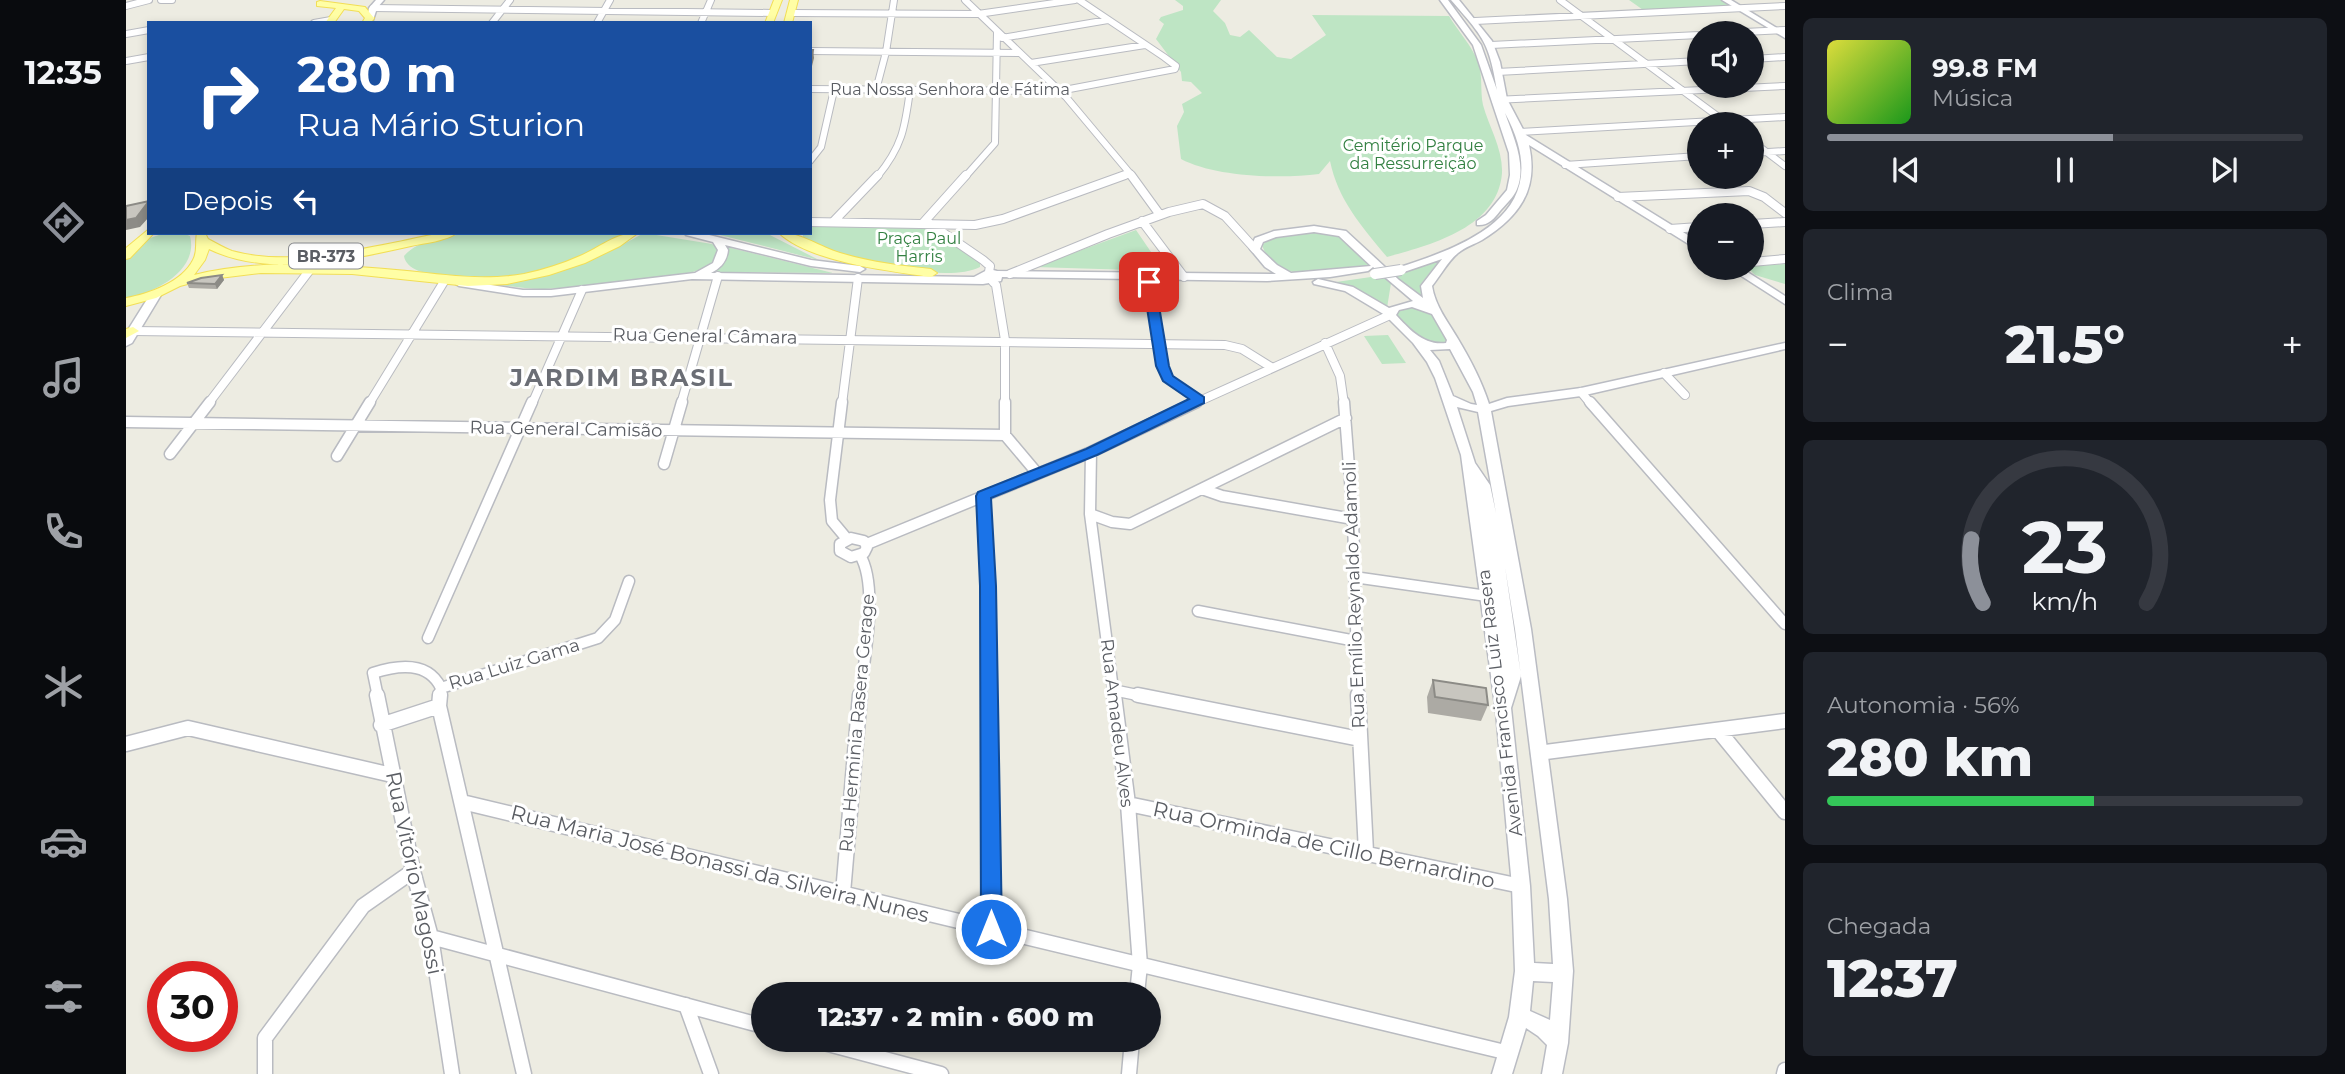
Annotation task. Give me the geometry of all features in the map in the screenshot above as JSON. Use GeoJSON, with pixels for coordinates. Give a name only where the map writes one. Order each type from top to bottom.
{"type":"FeatureCollection","features":[{"type":"Feature","properties":{"kind":"main road"},"geometry":{"type":"LineString","coordinates":[[368,20],[380,0]]}},
{"type":"Feature","properties":{"kind":"main road"},"geometry":{"type":"LineString","coordinates":[[771,18],[778,0]]}},
{"type":"Feature","properties":{"kind":"main road"},"geometry":{"type":"LineString","coordinates":[[789,18],[794,0]]}},
{"type":"Feature","properties":{"kind":"main road"},"geometry":{"type":"LineString","coordinates":[[1396,266],[1446,247],[1490,217],[1511,190],[1515,175],[1514,153],[1499,100],[1477,45],[1444,0]]}},
{"type":"Feature","properties":{"kind":"main road"},"geometry":{"type":"LineString","coordinates":[[1433,310],[1426,286],[1452,254],[1516,206],[1524,188],[1527,155],[1520,135],[1499,100],[1491,45],[1475,21],[1455,0]]}},
{"type":"Feature","properties":{"kind":"main road"},"geometry":{"type":"LineString","coordinates":[[1727,0],[1781,30],[1785,36]]}},
{"type":"Feature","properties":{"kind":"main road"},"geometry":{"type":"LineString","coordinates":[[318,2],[337,13],[359,8],[365,11],[368,20]]}},
{"type":"Feature","properties":{"kind":"main road"},"geometry":{"type":"LineString","coordinates":[[1520,135],[1687,239]]}},
{"type":"Feature","properties":{"kind":"main road"},"geometry":{"type":"LineString","coordinates":[[1514,153],[1561,162]]}},
{"type":"Feature","properties":{"kind":"main road"},"geometry":{"type":"LineString","coordinates":[[1269,273],[1255,249],[1259,240],[1274,234],[1333,230],[1350,239],[1395,282],[1433,310]]}},
{"type":"Feature","properties":{"kind":"main road","name":"BR-373"},"geometry":{"type":"LineString","coordinates":[[202,237],[227,255],[266,259],[346,254],[444,235]]}},
{"type":"Feature","properties":{"kind":"main road","name":"BR-373"},"geometry":{"type":"LineString","coordinates":[[176,283],[228,271],[412,275],[448,281],[486,282],[547,273],[603,251],[629,235]]}},
{"type":"Feature","properties":{"kind":"main road"},"geometry":{"type":"LineString","coordinates":[[699,235],[835,268],[989,277],[1149,282],[1318,282],[1452,254]]}},
{"type":"Feature","properties":{"kind":"main road"},"geometry":{"type":"LineString","coordinates":[[789,235],[816,249],[845,258],[879,267],[931,273]]}},
{"type":"Feature","properties":{"kind":"main road"},"geometry":{"type":"LineString","coordinates":[[126,255],[145,236]]}},
{"type":"Feature","properties":{"kind":"main road"},"geometry":{"type":"LineString","coordinates":[[126,312],[176,283],[192,269],[202,255],[202,237]]}},
{"type":"Feature","properties":{"kind":"main road"},"geometry":{"type":"LineString","coordinates":[[692,276],[708,271],[722,259],[724,253],[716,239]]}},
{"type":"Feature","properties":{"kind":"main road"},"geometry":{"type":"LineString","coordinates":[[412,275],[398,265],[398,256],[425,240]]}},
{"type":"Feature","properties":{"kind":"main road"},"geometry":{"type":"LineString","coordinates":[[448,281],[523,293],[582,290],[692,276],[858,278],[989,277],[1010,274],[1184,277],[1269,273],[1296,277],[1372,271]]}},
{"type":"Feature","properties":{"kind":"main road"},"geometry":{"type":"LineString","coordinates":[[1753,280],[1785,301]]}},
{"type":"Feature","properties":{"kind":"main road"},"geometry":{"type":"LineString","coordinates":[[1756,280],[1785,290],[1785,301]]}},
{"type":"Feature","properties":{"kind":"main road","name":"Avenida Francisco Luiz Rasera"},"geometry":{"type":"LineString","coordinates":[[1318,282],[1349,289],[1393,314],[1418,342],[1433,361],[1450,400],[1467,455],[1504,712],[1521,886],[1525,971],[1519,1017],[1502,1074]]}},
{"type":"Feature","properties":{"kind":"main road"},"geometry":{"type":"LineString","coordinates":[[1393,314],[1395,282]]}},
{"type":"Feature","properties":{"kind":"main road"},"geometry":{"type":"LineString","coordinates":[[126,302],[154,295]]}},
{"type":"Feature","properties":{"kind":"main road"},"geometry":{"type":"LineString","coordinates":[[129,336],[154,295]]}},
{"type":"Feature","properties":{"kind":"main road"},"geometry":{"type":"LineString","coordinates":[[1393,314],[1413,304],[1433,310]]}},
{"type":"Feature","properties":{"kind":"main road","name":"Avenida Francisco Luiz Rasera"},"geometry":{"type":"LineString","coordinates":[[1433,310],[1453,340],[1479,392],[1484,409],[1521,615],[1558,899],[1563,971],[1558,1043],[1552,1074]]}},
{"type":"Feature","properties":{"kind":"main road"},"geometry":{"type":"LineString","coordinates":[[1418,342],[1444,348],[1450,346],[1453,340]]}},
{"type":"Feature","properties":{"kind":"main road"},"geometry":{"type":"LineString","coordinates":[[1450,400],[1468,408],[1484,409],[1507,402],[1581,392],[1785,346]]}},
{"type":"Feature","properties":{"kind":"main road"},"geometry":{"type":"LineString","coordinates":[[1479,392],[1507,402]]}},
{"type":"Feature","properties":{"kind":"main road"},"geometry":{"type":"LineString","coordinates":[[1467,455],[1483,485],[1493,534],[1513,676],[1504,712]]}},
{"type":"Feature","properties":{"kind":"main road"},"geometry":{"type":"LineString","coordinates":[[1525,971],[1548,974],[1563,971]]}},
{"type":"Feature","properties":{"kind":"main road"},"geometry":{"type":"LineString","coordinates":[[1519,1017],[1549,1030],[1558,1043]]}},
{"type":"Feature","properties":{"kind":"street"},"geometry":{"type":"LineString","coordinates":[[126,6],[149,0]]}},
{"type":"Feature","properties":{"kind":"street"},"geometry":{"type":"LineString","coordinates":[[161,0],[172,0]]}},
{"type":"Feature","properties":{"kind":"street"},"geometry":{"type":"LineString","coordinates":[[407,8],[415,0]]}},
{"type":"Feature","properties":{"kind":"street"},"geometry":{"type":"LineString","coordinates":[[494,21],[510,0]]}},
{"type":"Feature","properties":{"kind":"street"},"geometry":{"type":"LineString","coordinates":[[598,21],[610,0]]}},
{"type":"Feature","properties":{"kind":"street"},"geometry":{"type":"LineString","coordinates":[[702,21],[711,0]]}},
{"type":"Feature","properties":{"kind":"street"},"geometry":{"type":"LineString","coordinates":[[876,90],[886,52],[894,0]]}},
{"type":"Feature","properties":{"kind":"street"},"geometry":{"type":"LineString","coordinates":[[965,0],[1059,91],[1130,173],[1160,215]]}},
{"type":"Feature","properties":{"kind":"street"},"geometry":{"type":"LineString","coordinates":[[789,18],[892,13],[978,14],[1077,0],[1145,45]]}},
{"type":"Feature","properties":{"kind":"street"},"geometry":{"type":"LineString","coordinates":[[1560,0],[1712,112]]}},
{"type":"Feature","properties":{"kind":"street"},"geometry":{"type":"LineString","coordinates":[[1475,21],[1785,6]]}},
{"type":"Feature","properties":{"kind":"street"},"geometry":{"type":"LineString","coordinates":[[373,8],[706,12],[771,18]]}},
{"type":"Feature","properties":{"kind":"street"},"geometry":{"type":"LineString","coordinates":[[319,21],[337,13]]}},
{"type":"Feature","properties":{"kind":"street"},"geometry":{"type":"LineString","coordinates":[[999,35],[1108,20]]}},
{"type":"Feature","properties":{"kind":"street"},"geometry":{"type":"LineString","coordinates":[[126,34],[147,30]]}},
{"type":"Feature","properties":{"kind":"street"},"geometry":{"type":"LineString","coordinates":[[926,223],[995,144],[997,134],[994,53],[999,35]]}},
{"type":"Feature","properties":{"kind":"street"},"geometry":{"type":"LineString","coordinates":[[1491,45],[1687,35]]}},
{"type":"Feature","properties":{"kind":"street"},"geometry":{"type":"LineString","coordinates":[[1031,63],[1145,45]]}},
{"type":"Feature","properties":{"kind":"street","name":"Rua Nossa Senhora de Fátima"},"geometry":{"type":"LineString","coordinates":[[812,89],[1059,91],[1172,71],[1176,66],[1145,45]]}},
{"type":"Feature","properties":{"kind":"street"},"geometry":{"type":"LineString","coordinates":[[812,51],[1018,53]]}},
{"type":"Feature","properties":{"kind":"street"},"geometry":{"type":"LineString","coordinates":[[126,61],[147,57]]}},
{"type":"Feature","properties":{"kind":"street"},"geometry":{"type":"LineString","coordinates":[[1764,58],[1785,57]]}},
{"type":"Feature","properties":{"kind":"street"},"geometry":{"type":"LineString","coordinates":[[1497,72],[1687,62]]}},
{"type":"Feature","properties":{"kind":"street"},"geometry":{"type":"LineString","coordinates":[[1499,100],[1785,86]]}},
{"type":"Feature","properties":{"kind":"street"},"geometry":{"type":"LineString","coordinates":[[812,159],[821,148],[834,89]]}},
{"type":"Feature","properties":{"kind":"street"},"geometry":{"type":"LineString","coordinates":[[833,222],[857,198],[899,145],[904,135],[910,90]]}},
{"type":"Feature","properties":{"kind":"street"},"geometry":{"type":"LineString","coordinates":[[1764,119],[1785,117]]}},
{"type":"Feature","properties":{"kind":"street"},"geometry":{"type":"LineString","coordinates":[[1520,135],[1687,124]]}},
{"type":"Feature","properties":{"kind":"street"},"geometry":{"type":"LineString","coordinates":[[1766,152],[1785,151]]}},
{"type":"Feature","properties":{"kind":"street"},"geometry":{"type":"LineString","coordinates":[[1766,152],[1785,166]]}},
{"type":"Feature","properties":{"kind":"street"},"geometry":{"type":"LineString","coordinates":[[1561,162],[1687,157]]}},
{"type":"Feature","properties":{"kind":"street"},"geometry":{"type":"LineString","coordinates":[[812,222],[975,225],[1003,219],[1130,173]]}},
{"type":"Feature","properties":{"kind":"street"},"geometry":{"type":"LineString","coordinates":[[1618,197],[1749,191],[1764,197],[1785,213]]}},
{"type":"Feature","properties":{"kind":"street"},"geometry":{"type":"LineString","coordinates":[[1010,274],[1142,221],[1193,204],[1214,207],[1255,249]]}},
{"type":"Feature","properties":{"kind":"street"},"geometry":{"type":"LineString","coordinates":[[1142,221],[1184,277]]}},
{"type":"Feature","properties":{"kind":"street"},"geometry":{"type":"LineString","coordinates":[[1764,223],[1785,222]]}},
{"type":"Feature","properties":{"kind":"street"},"geometry":{"type":"LineString","coordinates":[[926,223],[990,265],[989,277],[996,285],[1005,340],[1005,435],[1037,473]]}},
{"type":"Feature","properties":{"kind":"street"},"geometry":{"type":"LineString","coordinates":[[1670,229],[1687,228]]}},
{"type":"Feature","properties":{"kind":"street"},"geometry":{"type":"LineString","coordinates":[[1764,261],[1785,259]]}},
{"type":"Feature","properties":{"kind":"street"},"geometry":{"type":"LineString","coordinates":[[170,454],[309,271]]}},
{"type":"Feature","properties":{"kind":"street"},"geometry":{"type":"LineString","coordinates":[[664,464],[718,276]]}},
{"type":"Feature","properties":{"kind":"street"},"geometry":{"type":"LineString","coordinates":[[847,539],[830,515],[858,278]]}},
{"type":"Feature","properties":{"kind":"street"},"geometry":{"type":"LineString","coordinates":[[337,456],[448,281]]}},
{"type":"Feature","properties":{"kind":"street"},"geometry":{"type":"LineString","coordinates":[[1149,282],[1167,378],[1199,400]]}},
{"type":"Feature","properties":{"kind":"street"},"geometry":{"type":"LineString","coordinates":[[428,638],[582,290]]}},
{"type":"Feature","properties":{"kind":"street"},"geometry":{"type":"LineString","coordinates":[[864,549],[856,538],[847,539],[840,544],[840,551],[851,556],[1037,473],[1091,452],[1271,367],[1393,314]]}},
{"type":"Feature","properties":{"kind":"street","name":"Rua General Câmara"},"geometry":{"type":"LineString","coordinates":[[129,336],[263,331],[1159,343],[1225,345],[1242,349],[1271,367]]}},
{"type":"Feature","properties":{"kind":"street","name":"Rua Emílio Reynaldo Adamoli"},"geometry":{"type":"LineString","coordinates":[[1325,343],[1340,376],[1346,418],[1353,519],[1366,852]]}},
{"type":"Feature","properties":{"kind":"street"},"geometry":{"type":"LineString","coordinates":[[1664,373],[1685,396]]}},
{"type":"Feature","properties":{"kind":"street"},"geometry":{"type":"LineString","coordinates":[[1581,392],[1785,624]]}},
{"type":"Feature","properties":{"kind":"street"},"geometry":{"type":"LineString","coordinates":[[1090,514],[1112,522],[1130,524],[1346,418]]}},
{"type":"Feature","properties":{"kind":"street","name":"Rua General Camisão"},"geometry":{"type":"LineString","coordinates":[[126,422],[1005,435]]}},
{"type":"Feature","properties":{"kind":"street","name":"Rua Amadeu Alves"},"geometry":{"type":"LineString","coordinates":[[1091,452],[1090,514],[1128,804],[1140,965],[1138,982]]}},
{"type":"Feature","properties":{"kind":"street"},"geometry":{"type":"LineString","coordinates":[[1202,489],[1222,496],[1353,519]]}},
{"type":"Feature","properties":{"kind":"street"},"geometry":{"type":"LineString","coordinates":[[984,496],[988,586],[991,929]]}},
{"type":"Feature","properties":{"kind":"street","name":"Rua Herminia Rasera Gerage"},"geometry":{"type":"LineString","coordinates":[[843,893],[870,586],[864,549]]}},
{"type":"Feature","properties":{"kind":"street"},"geometry":{"type":"LineString","coordinates":[[1354,577],[1487,596]]}},
{"type":"Feature","properties":{"kind":"street","name":"Rua Luiz Gama"},"geometry":{"type":"LineString","coordinates":[[373,673],[407,665],[435,675],[441,688],[598,638],[619,618],[629,581]]}},
{"type":"Feature","properties":{"kind":"street"},"geometry":{"type":"LineString","coordinates":[[1198,611],[1356,641]]}},
{"type":"Feature","properties":{"kind":"street","name":"Rua Vitório Magossi"},"geometry":{"type":"LineString","coordinates":[[373,673],[381,725],[413,871],[431,937],[452,1074]]}},
{"type":"Feature","properties":{"kind":"street"},"geometry":{"type":"LineString","coordinates":[[441,688],[439,706],[494,954],[524,1074]]}},
{"type":"Feature","properties":{"kind":"street"},"geometry":{"type":"LineString","coordinates":[[1113,690],[1360,739]]}},
{"type":"Feature","properties":{"kind":"street"},"geometry":{"type":"LineString","coordinates":[[381,725],[439,706]]}},
{"type":"Feature","properties":{"kind":"street"},"geometry":{"type":"LineString","coordinates":[[1538,753],[1785,721]]}},
{"type":"Feature","properties":{"kind":"street"},"geometry":{"type":"LineString","coordinates":[[126,744],[188,728],[392,775]]}},
{"type":"Feature","properties":{"kind":"street"},"geometry":{"type":"LineString","coordinates":[[1718,730],[1785,812]]}},
{"type":"Feature","properties":{"kind":"street","name":"Rua Maria José Bonassi da Silveira Nunes"},"geometry":{"type":"LineString","coordinates":[[462,802],[1509,1053]]}},
{"type":"Feature","properties":{"kind":"street","name":"Rua Orminda de Cillo Bernardino"},"geometry":{"type":"LineString","coordinates":[[1128,804],[1521,886]]}},
{"type":"Feature","properties":{"kind":"street"},"geometry":{"type":"LineString","coordinates":[[265,1074],[265,1038],[363,906],[413,871]]}},
{"type":"Feature","properties":{"kind":"street"},"geometry":{"type":"LineString","coordinates":[[431,937],[751,1023]]}},
{"type":"Feature","properties":{"kind":"street"},"geometry":{"type":"LineString","coordinates":[[686,1005],[711,1074]]}},
{"type":"Feature","properties":{"kind":"street"},"geometry":{"type":"LineString","coordinates":[[858,1052],[941,1074]]}},
{"type":"Feature","properties":{"kind":"street"},"geometry":{"type":"LineString","coordinates":[[1129,1074],[1131,1052]]}},
{"type":"Feature","properties":{"kind":"green space","name":"Cemitério Parque da Ressurreição"},"geometry":{"type":"Polygon","coordinates":[[[1175,0],[1221,0],[1213,11],[1225,23],[1230,35],[1240,37],[1249,30],[1277,57],[1291,59],[1326,35],[1312,15],[1449,16],[1478,62],[1483,105],[1502,164],[1498,192],[1488,208],[1475,221],[1441,240],[1387,257],[1345,201],[1330,161],[1319,174],[1267,176],[1211,170],[1181,159],[1177,126],[1184,112],[1182,104],[1202,93],[1191,82],[1182,81],[1181,72],[1156,39],[1164,24],[1159,20],[1161,17],[1183,10],[1183,6],[1175,0]]]}},
{"type":"Feature","properties":{"kind":"green space"},"geometry":{"type":"Polygon","coordinates":[[[1629,0],[1722,0],[1734,7],[1646,12],[1629,0]]]}},
{"type":"Feature","properties":{"kind":"green space","name":"Praça Paul Harris"},"geometry":{"type":"Polygon","coordinates":[[[812,224],[925,225],[980,261],[980,267],[963,272],[917,271],[841,253],[803,239],[803,235],[812,235],[812,224]]]}},
{"type":"Feature","properties":{"kind":"green space"},"geometry":{"type":"Polygon","coordinates":[[[1136,230],[1164,271],[1035,267],[1136,230]]]}},
{"type":"Feature","properties":{"kind":"green space"},"geometry":{"type":"Polygon","coordinates":[[[1321,231],[1344,237],[1373,265],[1326,272],[1294,272],[1281,268],[1270,259],[1262,245],[1272,237],[1321,231]]]}},
{"type":"Feature","properties":{"kind":"green space"},"geometry":{"type":"Polygon","coordinates":[[[159,235],[190,236],[188,260],[181,270],[161,286],[126,299],[126,260],[150,238],[159,235]]]}},
{"type":"Feature","properties":{"kind":"green space"},"geometry":{"type":"Polygon","coordinates":[[[622,235],[560,265],[507,277],[476,279],[434,274],[418,270],[406,261],[404,256],[410,250],[443,237],[622,235]]]}},
{"type":"Feature","properties":{"kind":"green space"},"geometry":{"type":"Polygon","coordinates":[[[640,235],[656,235],[712,244],[718,248],[718,254],[714,263],[702,269],[632,282],[542,289],[498,285],[537,278],[609,251],[640,235]]]}},
{"type":"Feature","properties":{"kind":"green space"},"geometry":{"type":"Polygon","coordinates":[[[720,235],[770,235],[819,260],[720,235]]]}},
{"type":"Feature","properties":{"kind":"green space"},"geometry":{"type":"Polygon","coordinates":[[[727,247],[833,273],[711,272],[727,258],[727,247]]]}},
{"type":"Feature","properties":{"kind":"green space"},"geometry":{"type":"Polygon","coordinates":[[[1439,261],[1420,285],[1427,303],[1392,274],[1439,261]]]}},
{"type":"Feature","properties":{"kind":"green space"},"geometry":{"type":"Polygon","coordinates":[[[1785,264],[1785,284],[1764,278],[1764,265],[1785,264]]]}},
{"type":"Feature","properties":{"kind":"green space"},"geometry":{"type":"Polygon","coordinates":[[[1385,275],[1391,283],[1387,308],[1353,288],[1336,282],[1385,275]]]}},
{"type":"Feature","properties":{"kind":"green space"},"geometry":{"type":"Polygon","coordinates":[[[1405,307],[1431,312],[1448,339],[1447,343],[1432,343],[1418,336],[1395,313],[1405,307]]]}},
{"type":"Feature","properties":{"kind":"green space"},"geometry":{"type":"Polygon","coordinates":[[[1388,335],[1406,363],[1382,364],[1364,336],[1388,335]]]}},
{"type":"Feature","properties":{"kind":"building"},"geometry":{"type":"Polygon","coordinates":[[[147,201],[136,218],[126,220],[126,206],[147,201]]]}},
{"type":"Feature","properties":{"kind":"building"},"geometry":{"type":"Polygon","coordinates":[[[222,275],[215,284],[187,283],[201,278],[222,275]]]}},
{"type":"Feature","properties":{"kind":"building"},"geometry":{"type":"Polygon","coordinates":[[[1433,680],[1486,688],[1488,705],[1435,697],[1433,680]]]}},
{"type":"Feature","properties":{"kind":"district","name":"JARDIM BRASIL"},"geometry":{"type":"Point","coordinates":[622,378]}},
{"type":"Feature","properties":{"kind":"route"},"geometry":{"type":"LineString","coordinates":[[991,929],[988,586],[984,496],[1091,452],[1199,400],[1167,378],[1162,366],[1149,282]]}}]}
